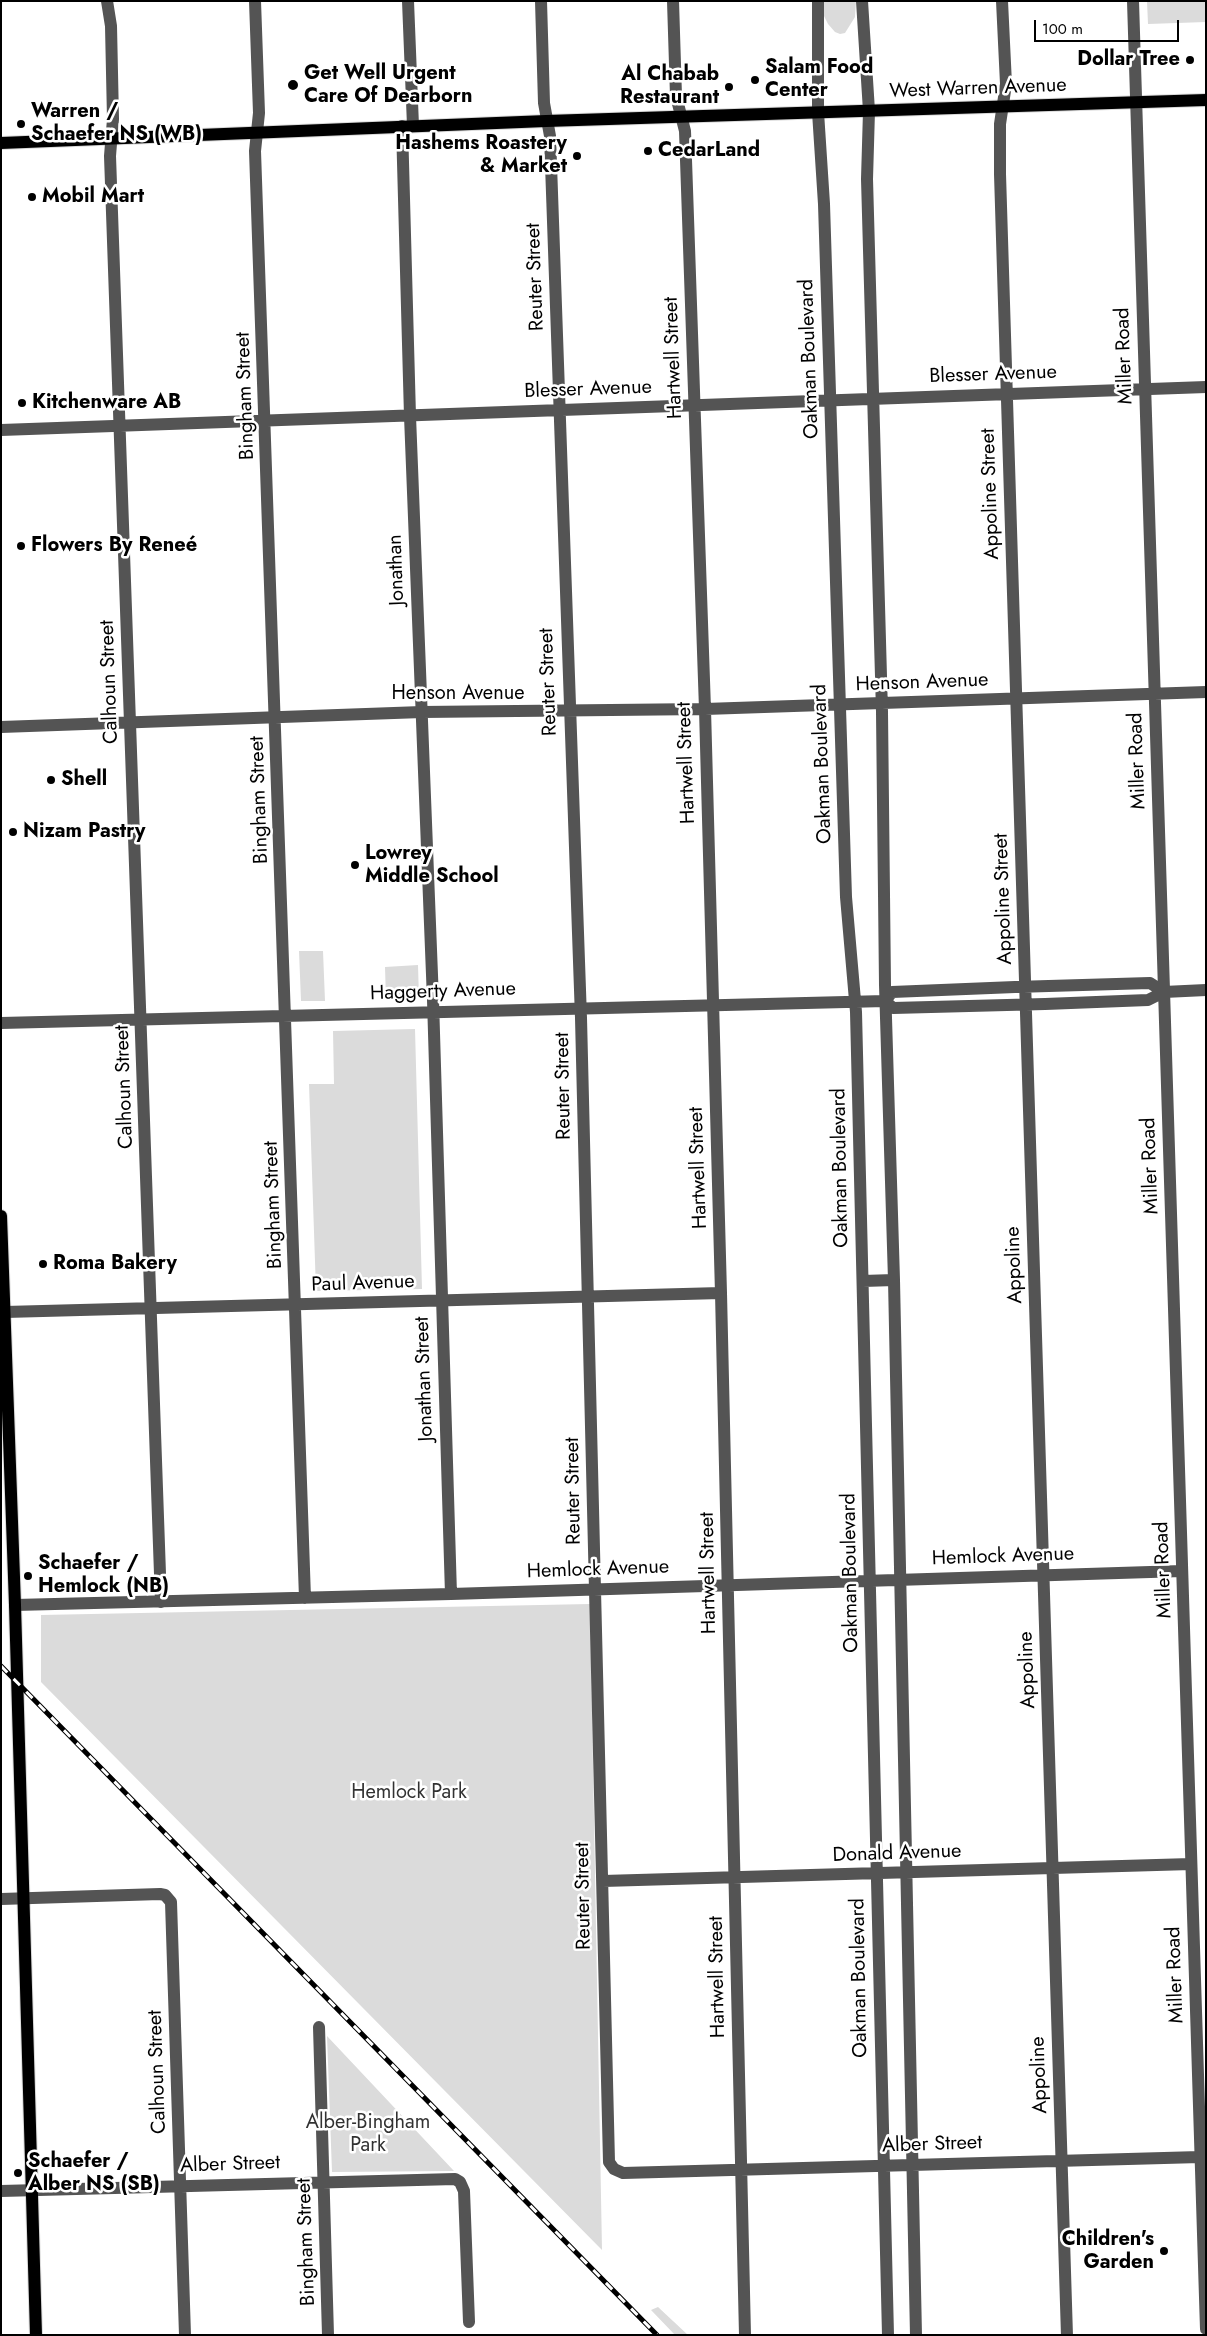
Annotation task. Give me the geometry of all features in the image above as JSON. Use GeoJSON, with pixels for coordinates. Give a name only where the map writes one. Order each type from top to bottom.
{"type":"FeatureCollection","features":[{"type":"Feature","properties":{"kind":"main road","name":"West Warren Avenue"},"geometry":{"type":"LineString","coordinates":[[1,143],[680,116],[1206,100]]}},
{"type":"Feature","properties":{"kind":"main road"},"geometry":{"type":"LineString","coordinates":[[1,1216],[15,1605],[36,2335]]}},
{"type":"Feature","properties":{"kind":"street","name":"Calhoun Street"},"geometry":{"type":"LineString","coordinates":[[107,1],[111,26],[113,119],[110,156],[161,1602]]}},
{"type":"Feature","properties":{"kind":"street","name":"Bingham Street"},"geometry":{"type":"LineString","coordinates":[[255,1],[259,113],[255,151],[306,1598]]}},
{"type":"Feature","properties":{"kind":"street","name":"Jonathan"},"geometry":{"type":"LineString","coordinates":[[408,1],[407,126],[410,416],[433,1012]]}},
{"type":"Feature","properties":{"kind":"street","name":"Reuter Street"},"geometry":{"type":"LineString","coordinates":[[541,1],[546,121],[550,136],[580,1007],[609,2162],[614,2169]]}},
{"type":"Feature","properties":{"kind":"street","name":"Hartwell Street"},"geometry":{"type":"LineString","coordinates":[[674,1],[676,96],[685,132],[705,709],[721,1293],[745,2335]]}},
{"type":"Feature","properties":{"kind":"street","name":"Oakman Boulevard"},"geometry":{"type":"LineString","coordinates":[[818,1],[818,112],[824,204],[846,898],[855,1002],[888,2335]]}},
{"type":"Feature","properties":{"kind":"street"},"geometry":{"type":"LineString","coordinates":[[862,1],[869,111],[867,179],[882,704],[886,1001],[894,1280],[916,2335]]}},
{"type":"Feature","properties":{"kind":"street","name":"Appoline Street"},"geometry":{"type":"LineString","coordinates":[[1002,1],[1006,84],[1000,124],[1000,174],[1026,1004]]}},
{"type":"Feature","properties":{"kind":"street","name":"Miller Road"},"geometry":{"type":"LineString","coordinates":[[1133,1],[1206,2329]]}},
{"type":"Feature","properties":{"kind":"street","name":"Blesser Avenue"},"geometry":{"type":"LineString","coordinates":[[1,430],[1206,387]]}},
{"type":"Feature","properties":{"kind":"street","name":"Henson Avenue"},"geometry":{"type":"LineString","coordinates":[[1,727],[422,712],[569,712],[705,709],[1206,692]]}},
{"type":"Feature","properties":{"kind":"street","name":"Haggerty Avenue"},"geometry":{"type":"LineString","coordinates":[[886,1001],[892,992],[960,989],[1150,983],[1164,992]]}},
{"type":"Feature","properties":{"kind":"street"},"geometry":{"type":"LineString","coordinates":[[1101,985],[1101,1002]]}},
{"type":"Feature","properties":{"kind":"street"},"geometry":{"type":"LineString","coordinates":[[960,989],[960,1006]]}},
{"type":"Feature","properties":{"kind":"street","name":"Haggerty Avenue"},"geometry":{"type":"LineString","coordinates":[[1,1022],[886,1001],[893,1008],[1148,1000],[1164,992],[1206,990]]}},
{"type":"Feature","properties":{"kind":"street","name":"Appoline"},"geometry":{"type":"LineString","coordinates":[[1026,1004],[1067,2335]]}},
{"type":"Feature","properties":{"kind":"street","name":"Jonathan Street"},"geometry":{"type":"LineString","coordinates":[[433,1012],[450,1594]]}},
{"type":"Feature","properties":{"kind":"street"},"geometry":{"type":"LineString","coordinates":[[863,1281],[894,1280]]}},
{"type":"Feature","properties":{"kind":"street","name":"Paul Avenue"},"geometry":{"type":"LineString","coordinates":[[5,1312],[721,1293]]}},
{"type":"Feature","properties":{"kind":"street","name":"Hemlock Avenue"},"geometry":{"type":"LineString","coordinates":[[15,1605],[450,1594],[1182,1571]]}},
{"type":"Feature","properties":{"kind":"street","name":"Donald Avenue"},"geometry":{"type":"LineString","coordinates":[[603,1881],[1191,1864]]}},
{"type":"Feature","properties":{"kind":"street","name":"Calhoun Street"},"geometry":{"type":"LineString","coordinates":[[22,1898],[160,1894],[169,1898],[172,1905],[184,2335]]}},
{"type":"Feature","properties":{"kind":"street"},"geometry":{"type":"LineString","coordinates":[[1,1899],[22,1898]]}},
{"type":"Feature","properties":{"kind":"street","name":"Bingham Street"},"geometry":{"type":"LineString","coordinates":[[319,2028],[328,2335]]}},
{"type":"Feature","properties":{"kind":"street","name":"Alber Street"},"geometry":{"type":"LineString","coordinates":[[614,2169],[624,2173],[1200,2157]]}},
{"type":"Feature","properties":{"kind":"street","name":"Alber Street"},"geometry":{"type":"LineString","coordinates":[[1,2191],[450,2178],[460,2182],[464,2191],[469,2322]]}},
{"type":"Feature","properties":{"kind":"green space"},"geometry":{"type":"Polygon","coordinates":[[[823,1],[856,1],[855,17],[845,33],[835,32],[828,24],[824,16],[823,1]]]}},
{"type":"Feature","properties":{"kind":"green space"},"geometry":{"type":"Polygon","coordinates":[[[1147,1],[1206,1],[1206,22],[1148,24],[1147,1]]]}},
{"type":"Feature","properties":{"kind":"green space"},"geometry":{"type":"Polygon","coordinates":[[[299,951],[323,951],[325,1001],[301,1001],[299,951]]]}},
{"type":"Feature","properties":{"kind":"green space"},"geometry":{"type":"Polygon","coordinates":[[[418,965],[419,999],[386,1000],[385,967],[418,965]]]}},
{"type":"Feature","properties":{"kind":"green space"},"geometry":{"type":"Polygon","coordinates":[[[415,1029],[422,1289],[316,1291],[309,1084],[334,1084],[333,1031],[415,1029]]]}},
{"type":"Feature","properties":{"kind":"green space","name":"Hemlock Park"},"geometry":{"type":"Polygon","coordinates":[[[590,1604],[602,2250],[41,1682],[41,1615],[590,1604]]]}},
{"type":"Feature","properties":{"kind":"green space","name":"Alber-Bingham Park"},"geometry":{"type":"Polygon","coordinates":[[[327,2036],[454,2171],[332,2172],[327,2036]]]}},
{"type":"Feature","properties":{"kind":"green space"},"geometry":{"type":"Polygon","coordinates":[[[658,2307],[688,2335],[675,2335],[651,2310],[658,2307]]]}},
{"type":"Feature","properties":{"kind":"railway"},"geometry":{"type":"LineString","coordinates":[[1,1666],[657,2335]]}},
{"type":"Feature","properties":{"kind":"place","name":"Dollar Tree"},"geometry":{"type":"Point","coordinates":[1190,60]}},
{"type":"Feature","properties":{"kind":"place","name":"Salam Food Center"},"geometry":{"type":"Point","coordinates":[755,80]}},
{"type":"Feature","properties":{"kind":"place","name":"Get Well Urgent Care Of Dearborn"},"geometry":{"type":"Point","coordinates":[293,85]}},
{"type":"Feature","properties":{"kind":"place","name":"Al Chabab Restaurant"},"geometry":{"type":"Point","coordinates":[729,87]}},
{"type":"Feature","properties":{"kind":"place","name":"Warren / Schaefer NS (WB)"},"geometry":{"type":"Point","coordinates":[21,124]}},
{"type":"Feature","properties":{"kind":"place","name":"CedarLand"},"geometry":{"type":"Point","coordinates":[648,151]}},
{"type":"Feature","properties":{"kind":"place","name":"Hashems Roastery & Market"},"geometry":{"type":"Point","coordinates":[577,156]}},
{"type":"Feature","properties":{"kind":"place","name":"Mobil Mart"},"geometry":{"type":"Point","coordinates":[32,197]}},
{"type":"Feature","properties":{"kind":"place","name":"Kitchenware AB"},"geometry":{"type":"Point","coordinates":[22,403]}},
{"type":"Feature","properties":{"kind":"place","name":"Flowers By Reneé"},"geometry":{"type":"Point","coordinates":[21,546]}},
{"type":"Feature","properties":{"kind":"place","name":"Shell"},"geometry":{"type":"Point","coordinates":[51,780]}},
{"type":"Feature","properties":{"kind":"place","name":"Nizam Pastry"},"geometry":{"type":"Point","coordinates":[13,832]}},
{"type":"Feature","properties":{"kind":"place","name":"Lowrey Middle School"},"geometry":{"type":"Point","coordinates":[355,865]}},
{"type":"Feature","properties":{"kind":"place","name":"Roma Bakery"},"geometry":{"type":"Point","coordinates":[43,1264]}},
{"type":"Feature","properties":{"kind":"place","name":"Schaefer / Hemlock (NB)"},"geometry":{"type":"Point","coordinates":[28,1576]}},
{"type":"Feature","properties":{"kind":"place","name":"Schaefer / Alber NS (SB)"},"geometry":{"type":"Point","coordinates":[18,2173]}},
{"type":"Feature","properties":{"kind":"place","name":"Children's Garden"},"geometry":{"type":"Point","coordinates":[1164,2251]}}]}
